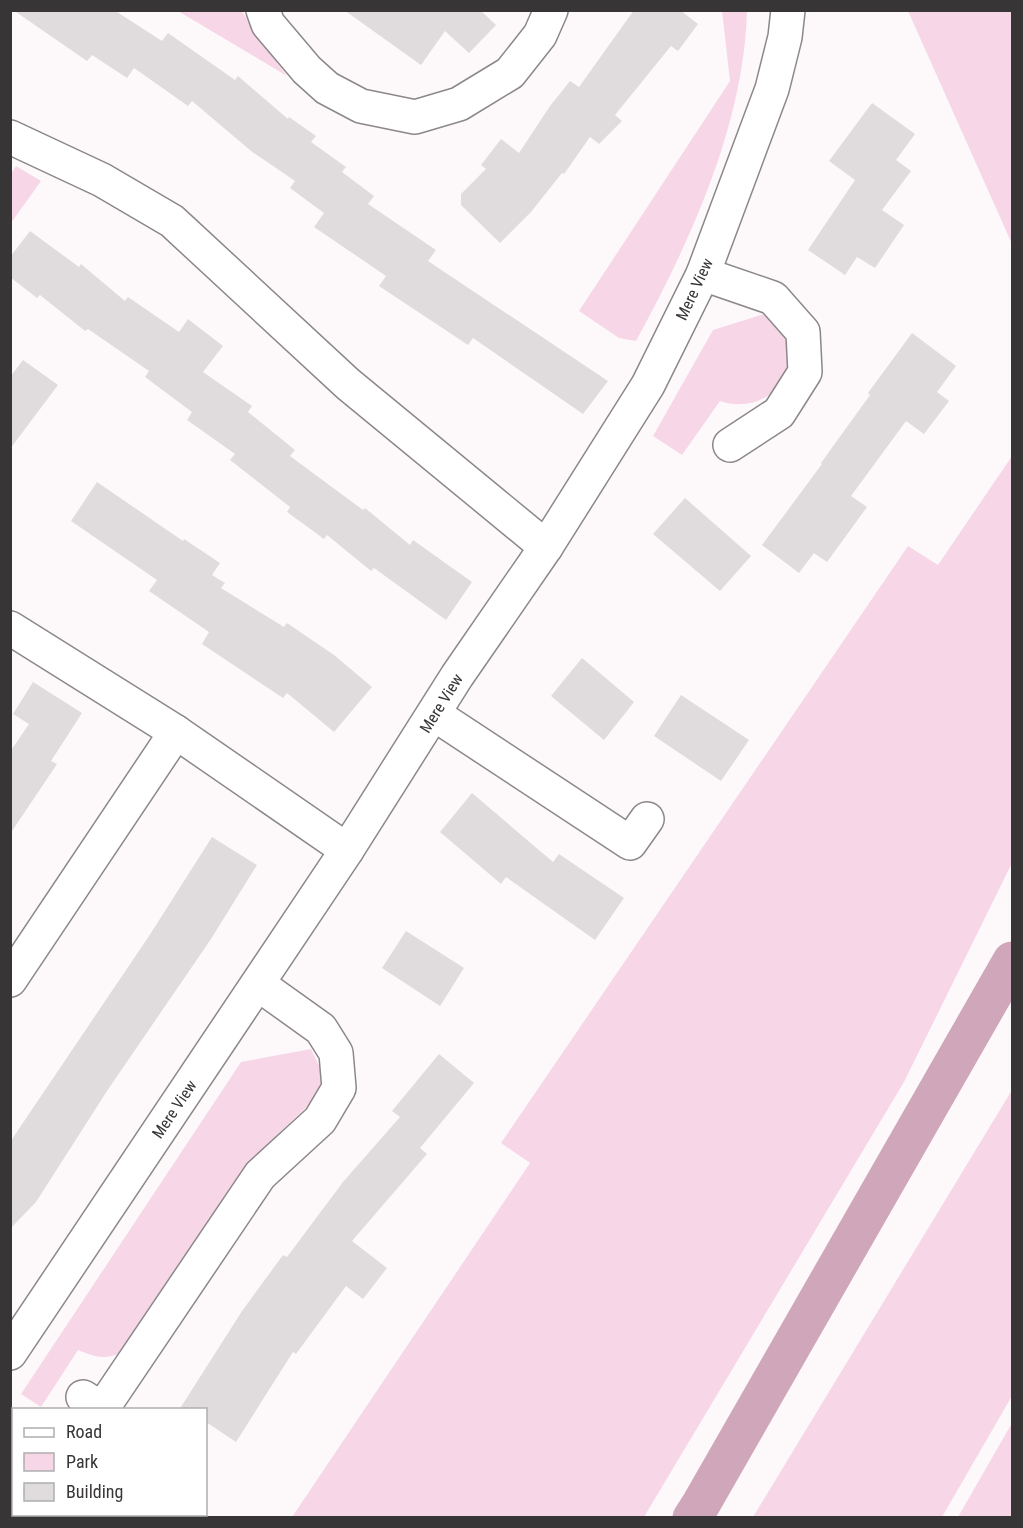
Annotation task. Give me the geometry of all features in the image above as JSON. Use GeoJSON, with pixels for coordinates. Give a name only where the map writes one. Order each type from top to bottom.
{"type":"FeatureCollection","features":[{"type":"Feature","properties":{"kind":"street"},"geometry":{"type":"LineString","coordinates":[[263,10],[268,24],[307,70],[327,88],[361,106],[415,117],[459,104],[510,73],[540,35],[550,10]]}},
{"type":"Feature","properties":{"kind":"street","name":"Mere View"},"geometry":{"type":"LineString","coordinates":[[10,1353],[347,850],[457,676],[546,547],[648,385],[703,274],[772,89],[785,37],[788,10]]}},
{"type":"Feature","properties":{"kind":"street"},"geometry":{"type":"LineString","coordinates":[[10,137],[102,180],[172,221],[348,384],[546,547]]}},
{"type":"Feature","properties":{"kind":"street"},"geometry":{"type":"LineString","coordinates":[[703,274],[773,298],[803,332],[805,372],[779,413],[729,445]]}},
{"type":"Feature","properties":{"kind":"street"},"geometry":{"type":"LineString","coordinates":[[10,628],[176,732],[347,850]]}},
{"type":"Feature","properties":{"kind":"street"},"geometry":{"type":"LineString","coordinates":[[434,714],[630,843],[647,819]]}},
{"type":"Feature","properties":{"kind":"street"},"geometry":{"type":"LineString","coordinates":[[10,980],[176,732]]}},
{"type":"Feature","properties":{"kind":"street"},"geometry":{"type":"LineString","coordinates":[[103,1408],[260,1175],[320,1120],[339,1088],[336,1053],[321,1029],[258,984]]}},
{"type":"Feature","properties":{"kind":"street"},"geometry":{"type":"LineString","coordinates":[[83,1397],[100,1408]]}},
{"type":"Feature","properties":{"kind":"green space"},"geometry":{"type":"Polygon","coordinates":[[[178,11],[242,11],[287,76],[178,11]]]}},
{"type":"Feature","properties":{"kind":"green space"},"geometry":{"type":"Polygon","coordinates":[[[722,11],[747,11],[744,54],[725,139],[711,182],[676,264],[636,341],[619,338],[579,311],[730,81],[722,11]]]}},
{"type":"Feature","properties":{"kind":"green space"},"geometry":{"type":"Polygon","coordinates":[[[908,11],[1012,11],[1012,244],[908,11]]]}},
{"type":"Feature","properties":{"kind":"green space"},"geometry":{"type":"Polygon","coordinates":[[[16,166],[41,181],[11,223],[11,174],[16,166]]]}},
{"type":"Feature","properties":{"kind":"green space"},"geometry":{"type":"Polygon","coordinates":[[[767,313],[785,330],[791,349],[790,364],[785,378],[776,389],[765,398],[751,403],[736,404],[720,401],[682,455],[653,436],[713,330],[767,313]]]}},
{"type":"Feature","properties":{"kind":"green space"},"geometry":{"type":"Polygon","coordinates":[[[1012,456],[1012,863],[904,1082],[644,1517],[292,1517],[530,1163],[501,1143],[908,546],[938,565],[1012,456]]]}},
{"type":"Feature","properties":{"kind":"green space"},"geometry":{"type":"Polygon","coordinates":[[[311,1049],[322,1072],[321,1087],[313,1101],[253,1162],[121,1353],[100,1357],[78,1350],[41,1407],[21,1394],[241,1062],[311,1049]]]}},
{"type":"Feature","properties":{"kind":"green space"},"geometry":{"type":"Polygon","coordinates":[[[1012,1090],[1012,1396],[942,1517],[753,1517],[1012,1090]]]}},
{"type":"Feature","properties":{"kind":"green space"},"geometry":{"type":"Polygon","coordinates":[[[1012,1423],[1012,1517],[958,1517],[1012,1423]]]}},
{"type":"Feature","properties":{"kind":"building"},"geometry":{"type":"Polygon","coordinates":[[[13,10],[114,10],[162,41],[168,33],[235,80],[238,76],[288,119],[289,117],[316,136],[311,142],[346,167],[342,172],[374,196],[368,204],[436,250],[428,261],[608,381],[583,414],[473,338],[468,345],[379,286],[386,276],[314,227],[324,213],[290,188],[295,181],[251,151],[192,101],[188,106],[134,68],[127,78],[92,55],[87,61],[13,10]]]}},
{"type":"Feature","properties":{"kind":"building"},"geometry":{"type":"Polygon","coordinates":[[[344,10],[480,10],[496,25],[469,53],[445,31],[421,65],[344,10]]]}},
{"type":"Feature","properties":{"kind":"building"},"geometry":{"type":"Polygon","coordinates":[[[634,10],[680,10],[698,24],[678,51],[671,46],[615,115],[622,121],[599,144],[590,137],[564,174],[562,173],[531,212],[500,243],[461,205],[461,194],[486,169],[481,165],[501,139],[519,153],[550,106],[570,81],[579,87],[634,10]]]}},
{"type":"Feature","properties":{"kind":"building"},"geometry":{"type":"Polygon","coordinates":[[[872,103],[915,134],[896,160],[911,171],[882,210],[904,225],[875,268],[857,257],[845,275],[808,250],[855,180],[829,161],[872,103]]]}},
{"type":"Feature","properties":{"kind":"building"},"geometry":{"type":"Polygon","coordinates":[[[30,231],[79,267],[81,264],[125,301],[128,297],[179,332],[188,319],[223,346],[203,372],[252,406],[248,412],[295,450],[290,456],[363,510],[365,508],[410,545],[413,540],[472,582],[446,620],[374,568],[371,571],[327,535],[324,539],[287,512],[290,507],[230,460],[235,454],[187,420],[192,412],[145,377],[149,371],[88,329],[85,331],[40,295],[37,298],[10,277],[10,257],[30,231]]]}},
{"type":"Feature","properties":{"kind":"building"},"geometry":{"type":"Polygon","coordinates":[[[912,333],[956,366],[937,392],[949,401],[924,434],[906,421],[851,496],[867,507],[827,562],[814,553],[799,573],[762,545],[822,464],[870,395],[868,393],[912,333]]]}},
{"type":"Feature","properties":{"kind":"building"},"geometry":{"type":"Polygon","coordinates":[[[23,360],[58,385],[10,449],[10,377],[23,360]]]}},
{"type":"Feature","properties":{"kind":"building"},"geometry":{"type":"Polygon","coordinates":[[[97,482],[183,541],[184,539],[220,563],[212,575],[225,583],[221,588],[284,627],[287,623],[334,655],[372,687],[334,732],[287,693],[283,698],[202,644],[209,632],[149,591],[157,580],[71,521],[97,482]]]}},
{"type":"Feature","properties":{"kind":"building"},"geometry":{"type":"Polygon","coordinates":[[[685,498],[751,556],[720,591],[653,534],[685,498]]]}},
{"type":"Feature","properties":{"kind":"building"},"geometry":{"type":"Polygon","coordinates":[[[582,658],[634,702],[604,740],[551,696],[582,658]]]}},
{"type":"Feature","properties":{"kind":"building"},"geometry":{"type":"Polygon","coordinates":[[[33,682],[82,713],[51,761],[57,764],[10,834],[10,752],[29,724],[13,714],[33,682]]]}},
{"type":"Feature","properties":{"kind":"building"},"geometry":{"type":"Polygon","coordinates":[[[681,695],[749,740],[721,781],[654,736],[681,695]]]}},
{"type":"Feature","properties":{"kind":"building"},"geometry":{"type":"Polygon","coordinates":[[[472,793],[553,862],[559,854],[624,898],[595,940],[506,877],[501,884],[440,832],[472,793]]]}},
{"type":"Feature","properties":{"kind":"building"},"geometry":{"type":"Polygon","coordinates":[[[212,837],[257,865],[211,939],[107,1091],[36,1202],[10,1229],[10,1142],[149,936],[212,837]]]}},
{"type":"Feature","properties":{"kind":"building"},"geometry":{"type":"Polygon","coordinates":[[[406,931],[464,968],[440,1006],[382,968],[406,931]]]}},
{"type":"Feature","properties":{"kind":"building"},"geometry":{"type":"Polygon","coordinates":[[[439,1054],[474,1083],[420,1148],[427,1154],[352,1241],[387,1268],[363,1299],[346,1286],[296,1354],[293,1352],[236,1442],[207,1423],[207,1408],[180,1408],[242,1311],[283,1255],[287,1257],[343,1182],[400,1117],[392,1111],[439,1054]]]}},
{"type":"Feature","properties":{"kind":"waterway"},"geometry":{"type":"LineString","coordinates":[[692,1518],[1012,961]]}}]}
